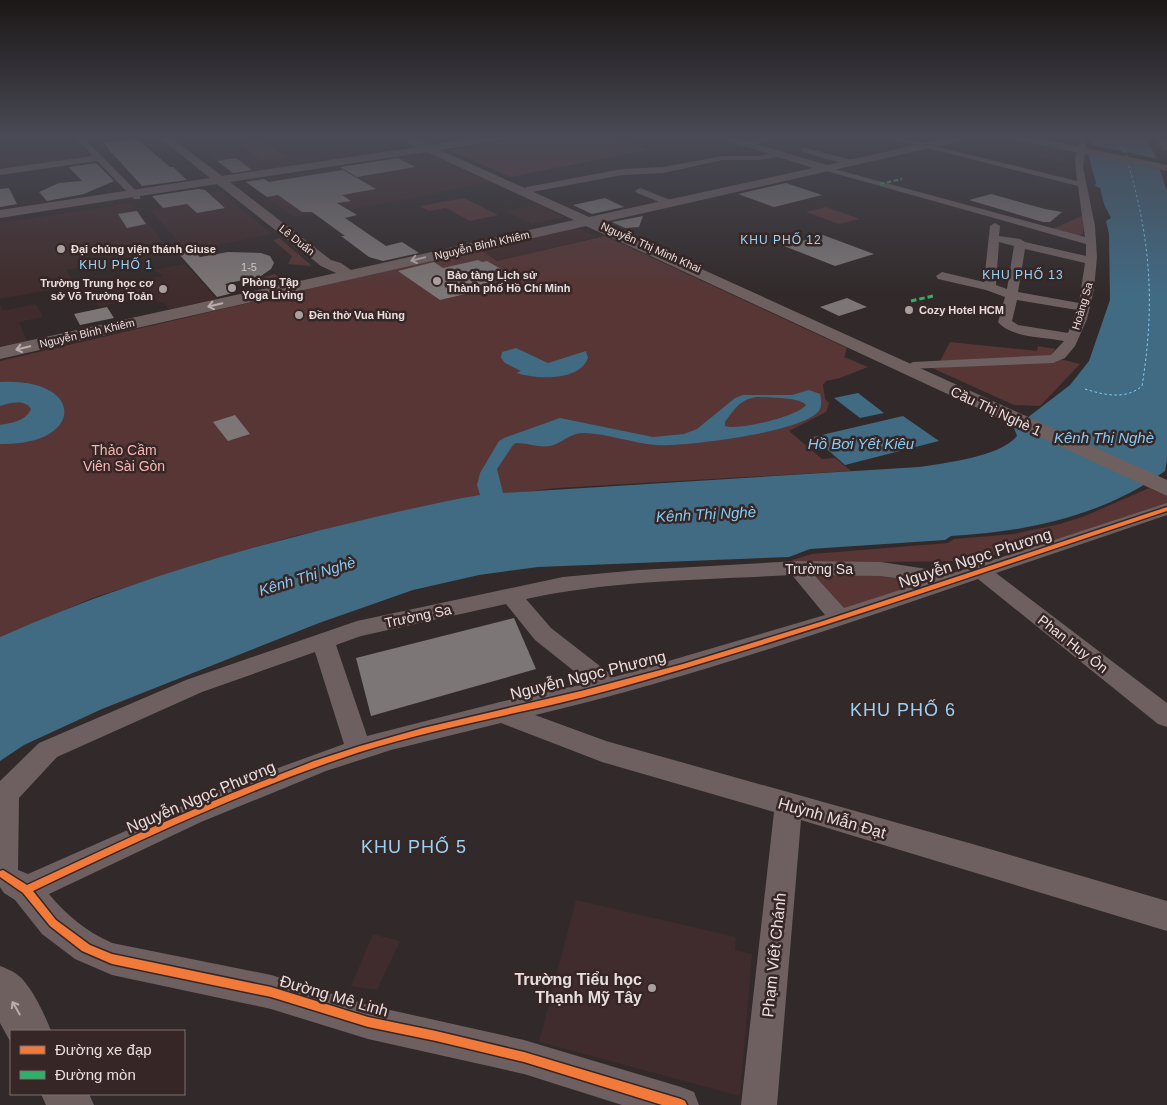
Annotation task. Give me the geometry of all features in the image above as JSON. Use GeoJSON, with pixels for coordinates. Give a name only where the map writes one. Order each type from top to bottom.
{"type":"FeatureCollection","features":[{"type":"Feature","properties":{"kind":"main road"},"geometry":{"type":"LineString","coordinates":[[0,218],[177,189]]}},
{"type":"Feature","properties":{"kind":"main road","name":"Lê Duẩn"},"geometry":{"type":"LineString","coordinates":[[236,189],[277,220],[326,263],[342,270]]}},
{"type":"Feature","properties":{"kind":"main road","name":"Nguyễn Thị Minh Khai"},"geometry":{"type":"LineString","coordinates":[[518,189],[935,379]]}},
{"type":"Feature","properties":{"kind":"main road","name":"Nguyễn Bỉnh Khiêm"},"geometry":{"type":"LineString","coordinates":[[0,353],[342,270],[588,221],[734,189]]}},
{"type":"Feature","properties":{"kind":"main road"},"geometry":{"type":"LineString","coordinates":[[0,214],[93,202]]}},
{"type":"Feature","properties":{"kind":"main road","name":"Nguyễn Thị Minh Khai"},"geometry":{"type":"LineString","coordinates":[[705,274],[913,366],[935,379]]}},
{"type":"Feature","properties":{"kind":"main road","name":"Cầu Thị Nghè 1"},"geometry":{"type":"LineString","coordinates":[[935,379],[1167,480]]}},
{"type":"Feature","properties":{"kind":"main road","name":"Cầu Thị Nghè 1"},"geometry":{"type":"LineString","coordinates":[[935,379],[1167,489]]}},
{"type":"Feature","properties":{"kind":"main road"},"geometry":{"type":"LineString","coordinates":[[0,988],[8,996],[28,1030]]}},
{"type":"Feature","properties":{"kind":"street"},"geometry":{"type":"LineString","coordinates":[[129,189],[135,195]]}},
{"type":"Feature","properties":{"kind":"street"},"geometry":{"type":"LineString","coordinates":[[524,191],[537,189]]}},
{"type":"Feature","properties":{"kind":"street"},"geometry":{"type":"LineString","coordinates":[[898,189],[1090,242]]}},
{"type":"Feature","properties":{"kind":"street"},"geometry":{"type":"LineString","coordinates":[[1075,189],[1082,192]]}},
{"type":"Feature","properties":{"kind":"street","name":"Hoàng Sa"},"geometry":{"type":"LineString","coordinates":[[913,366],[1052,358],[1061,355],[1072,338],[1084,308],[1090,283],[1091,261],[1088,210],[1081,189]]}},
{"type":"Feature","properties":{"kind":"street"},"geometry":{"type":"LineString","coordinates":[[640,191],[670,203]]}},
{"type":"Feature","properties":{"kind":"street"},"geometry":{"type":"LineString","coordinates":[[1000,218],[994,226],[994,238],[1005,259],[1004,272],[1012,295],[1005,322],[1014,328],[1072,338]]}},
{"type":"Feature","properties":{"kind":"street"},"geometry":{"type":"LineString","coordinates":[[994,238],[1020,242],[1091,261]]}},
{"type":"Feature","properties":{"kind":"street"},"geometry":{"type":"LineString","coordinates":[[990,287],[1004,272],[1005,259],[1020,242]]}},
{"type":"Feature","properties":{"kind":"street"},"geometry":{"type":"LineString","coordinates":[[942,276],[990,287],[1012,295],[1084,308]]}},
{"type":"Feature","properties":{"kind":"street","name":"Nguyễn Ngọc Phương"},"geometry":{"type":"LineString","coordinates":[[10,880],[359,750],[439,726],[612,687],[839,617],[1167,509]]}},
{"type":"Feature","properties":{"kind":"street"},"geometry":{"type":"LineString","coordinates":[[797,568],[839,617]]}},
{"type":"Feature","properties":{"kind":"street","name":"Trường Sa"},"geometry":{"type":"LineString","coordinates":[[10,880],[5,794],[24,772],[48,750],[194,686],[357,629],[562,584],[797,568],[881,569],[953,579]]}},
{"type":"Feature","properties":{"kind":"street","name":"Phan Huy Ôn"},"geometry":{"type":"LineString","coordinates":[[980,570],[1167,717]]}},
{"type":"Feature","properties":{"kind":"street"},"geometry":{"type":"LineString","coordinates":[[511,596],[543,634],[612,687]]}},
{"type":"Feature","properties":{"kind":"street"},"geometry":{"type":"LineString","coordinates":[[323,641],[359,750]]}},
{"type":"Feature","properties":{"kind":"street","name":"Huỳnh Mẫn Đạt"},"geometry":{"type":"LineString","coordinates":[[500,712],[602,751],[969,856],[1167,916]]}},
{"type":"Feature","properties":{"kind":"street","name":"Phạm Viết Chánh"},"geometry":{"type":"LineString","coordinates":[[759,1105],[789,805]]}},
{"type":"Feature","properties":{"kind":"street","name":"Đường Mê Linh"},"geometry":{"type":"LineString","coordinates":[[10,880],[53,922],[86,948],[112,959],[271,992],[368,1022],[436,1036],[524,1058],[681,1105]]}},
{"type":"Feature","properties":{"kind":"shaded area"},"geometry":{"type":"Polygon","coordinates":[[[255,189],[457,189],[351,210],[346,207],[294,217],[255,189]]]}},
{"type":"Feature","properties":{"kind":"shaded area"},"geometry":{"type":"Polygon","coordinates":[[[220,191],[272,234],[187,251],[150,210],[174,206],[168,200],[220,191]]]}},
{"type":"Feature","properties":{"kind":"shaded area","name":"Đại chủng viện thánh Giuse"},"geometry":{"type":"Polygon","coordinates":[[[131,203],[163,242],[81,256],[85,266],[66,270],[76,285],[0,299],[0,223],[131,203]]]}},
{"type":"Feature","properties":{"kind":"shaded area"},"geometry":{"type":"Polygon","coordinates":[[[538,204],[565,217],[532,224],[505,211],[538,204]]]}},
{"type":"Feature","properties":{"kind":"shaded area"},"geometry":{"type":"Polygon","coordinates":[[[574,228],[597,237],[497,261],[479,249],[574,228]]]}},
{"type":"Feature","properties":{"kind":"shaded area","name":"Trường Trung học cơ sở Võ Trường Toản"},"geometry":{"type":"Polygon","coordinates":[[[185,264],[217,299],[169,309],[163,302],[158,303],[153,295],[99,307],[91,295],[144,284],[142,280],[163,276],[154,270],[185,264]]]}},
{"type":"Feature","properties":{"kind":"shaded area"},"geometry":{"type":"Polygon","coordinates":[[[0,304],[3,311],[36,304],[43,317],[19,322],[27,341],[0,346],[0,304]]]}},
{"type":"Feature","properties":{"kind":"shaded area","name":"Trường Tiểu học Thạnh Mỹ Tây"},"geometry":{"type":"Polygon","coordinates":[[[576,900],[736,937],[735,950],[752,954],[740,1096],[539,1042],[576,900]]]}},
{"type":"Feature","properties":{"kind":"shaded area"},"geometry":{"type":"Polygon","coordinates":[[[373,934],[400,941],[377,990],[351,986],[373,934]]]}},
{"type":"Feature","properties":{"kind":"green space"},"geometry":{"type":"Polygon","coordinates":[[[464,198],[498,215],[470,221],[446,208],[429,211],[420,206],[464,198]]]}},
{"type":"Feature","properties":{"kind":"green space"},"geometry":{"type":"Polygon","coordinates":[[[826,207],[860,219],[839,224],[806,212],[826,207]]]}},
{"type":"Feature","properties":{"kind":"green space"},"geometry":{"type":"Polygon","coordinates":[[[1084,215],[1083,234],[1079,236],[1050,230],[1084,215]]]}},
{"type":"Feature","properties":{"kind":"green space","name":"Thảo Cầm Viên Sài Gòn"},"geometry":{"type":"Polygon","coordinates":[[[605,236],[847,348],[844,357],[868,367],[840,378],[826,381],[823,385],[825,399],[829,403],[826,412],[789,431],[822,459],[835,458],[851,471],[557,488],[453,500],[291,537],[215,559],[95,597],[0,637],[0,361],[479,249],[497,261],[605,236]]]}},
{"type":"Feature","properties":{"kind":"green space"},"geometry":{"type":"Polygon","coordinates":[[[279,238],[312,266],[288,264],[292,256],[273,240],[279,238]]]}},
{"type":"Feature","properties":{"kind":"green space"},"geometry":{"type":"Polygon","coordinates":[[[275,274],[283,281],[268,287],[256,288],[241,283],[275,274]]]}},
{"type":"Feature","properties":{"kind":"green space"},"geometry":{"type":"Polygon","coordinates":[[[950,342],[1037,351],[1038,346],[1055,349],[1051,357],[939,363],[950,342]]]}},
{"type":"Feature","properties":{"kind":"green space"},"geometry":{"type":"Polygon","coordinates":[[[1064,360],[1080,364],[1040,406],[1014,405],[932,368],[1064,360]]]}},
{"type":"Feature","properties":{"kind":"green space"},"geometry":{"type":"Polygon","coordinates":[[[1149,488],[1167,496],[1167,504],[1071,536],[969,561],[794,563],[792,560],[812,554],[948,543],[954,539],[1014,534],[1060,524],[1085,516],[1149,488]]]}},
{"type":"Feature","properties":{"kind":"green space"},"geometry":{"type":"Polygon","coordinates":[[[811,574],[914,575],[924,584],[842,610],[811,574]]]}},
{"type":"Feature","properties":{"kind":"water","name":"Kênh Thị Nghè"},"geometry":{"type":"Polygon","coordinates":[[[1100,189],[1166,189],[1167,191],[1167,460],[1165,471],[1141,487],[1116,500],[1063,519],[1035,526],[951,536],[945,540],[810,549],[789,557],[538,567],[479,575],[413,590],[319,623],[102,709],[24,745],[0,761],[0,637],[41,619],[126,587],[211,560],[342,525],[480,495],[477,485],[480,473],[499,441],[560,418],[653,437],[684,434],[697,429],[735,398],[743,395],[792,395],[809,390],[820,394],[821,401],[820,409],[811,417],[794,425],[717,441],[656,445],[603,435],[580,433],[550,446],[516,443],[497,469],[503,493],[919,467],[971,458],[998,449],[1017,436],[1014,428],[1070,385],[1089,361],[1110,300],[1109,234],[1106,221],[1111,218],[1104,204],[1100,189]],[[757,397],[746,400],[735,409],[725,422],[725,426],[732,427],[767,422],[792,414],[806,405],[803,402],[791,399],[757,397]]]}},
{"type":"Feature","properties":{"kind":"water"},"geometry":{"type":"Polygon","coordinates":[[[516,348],[548,363],[586,351],[588,358],[583,366],[567,375],[534,377],[516,373],[521,371],[505,363],[501,358],[502,352],[516,348]]]}},
{"type":"Feature","properties":{"kind":"water"},"geometry":{"type":"Polygon","coordinates":[[[0,382],[28,383],[48,390],[60,400],[64,412],[60,424],[48,434],[28,442],[0,444],[0,425],[22,419],[31,409],[21,403],[0,406],[0,382]]]}},
{"type":"Feature","properties":{"kind":"water"},"geometry":{"type":"Polygon","coordinates":[[[858,393],[884,413],[860,418],[834,398],[858,393]]]}},
{"type":"Feature","properties":{"kind":"water","name":"Hồ Bơi Yết Kiêu"},"geometry":{"type":"Polygon","coordinates":[[[903,416],[939,441],[845,465],[813,437],[903,416]]]}},
{"type":"Feature","properties":{"kind":"building"},"geometry":{"type":"Polygon","coordinates":[[[0,189],[9,189],[17,204],[0,207],[0,189]]]}},
{"type":"Feature","properties":{"kind":"building"},"geometry":{"type":"Polygon","coordinates":[[[47,189],[97,189],[84,194],[47,201],[39,192],[47,189]]]}},
{"type":"Feature","properties":{"kind":"building"},"geometry":{"type":"Polygon","coordinates":[[[198,189],[205,190],[225,208],[197,213],[187,204],[163,208],[152,196],[198,189]]]}},
{"type":"Feature","properties":{"kind":"building"},"geometry":{"type":"Polygon","coordinates":[[[255,189],[375,189],[342,195],[351,201],[337,203],[357,215],[345,218],[386,246],[402,242],[419,253],[383,261],[369,257],[341,236],[345,236],[312,212],[302,212],[278,195],[267,197],[255,189]]]}},
{"type":"Feature","properties":{"kind":"building"},"geometry":{"type":"Polygon","coordinates":[[[762,189],[803,189],[822,195],[774,207],[738,194],[762,189]]]}},
{"type":"Feature","properties":{"kind":"building"},"geometry":{"type":"Polygon","coordinates":[[[991,194],[1062,212],[1050,222],[1043,222],[969,200],[991,194]]]}},
{"type":"Feature","properties":{"kind":"building"},"geometry":{"type":"Polygon","coordinates":[[[605,198],[624,207],[592,214],[573,205],[605,198]]]}},
{"type":"Feature","properties":{"kind":"building"},"geometry":{"type":"Polygon","coordinates":[[[137,211],[146,224],[127,228],[118,214],[137,211]]]}},
{"type":"Feature","properties":{"kind":"building"},"geometry":{"type":"Polygon","coordinates":[[[643,216],[639,227],[625,228],[612,222],[643,216]]]}},
{"type":"Feature","properties":{"kind":"building"},"geometry":{"type":"Polygon","coordinates":[[[823,235],[874,254],[835,266],[784,246],[823,235]]]}},
{"type":"Feature","properties":{"kind":"building"},"geometry":{"type":"Polygon","coordinates":[[[194,251],[200,257],[228,252],[261,253],[270,256],[274,263],[271,269],[261,276],[225,284],[233,293],[217,297],[179,254],[194,251]]]}},
{"type":"Feature","properties":{"kind":"building","name":"Bảo tàng Lịch sử Thành phố Hồ Chí Minh"},"geometry":{"type":"Polygon","coordinates":[[[478,260],[482,262],[487,261],[508,273],[503,274],[508,277],[473,287],[478,291],[440,300],[398,271],[434,262],[443,268],[478,260]]]}},
{"type":"Feature","properties":{"kind":"building"},"geometry":{"type":"Polygon","coordinates":[[[847,298],[867,307],[839,316],[820,307],[847,298]]]}},
{"type":"Feature","properties":{"kind":"building"},"geometry":{"type":"Polygon","coordinates":[[[107,307],[114,318],[80,325],[74,314],[107,307]]]}},
{"type":"Feature","properties":{"kind":"building"},"geometry":{"type":"Polygon","coordinates":[[[235,415],[250,434],[228,441],[213,422],[235,415]]]}},
{"type":"Feature","properties":{"kind":"building"},"geometry":{"type":"Polygon","coordinates":[[[514,618],[536,669],[371,716],[356,658],[514,618]]]}},
{"type":"Feature","properties":{"kind":"ferry route"},"geometry":{"type":"LineString","coordinates":[[1085,389],[1100,393],[1122,395],[1142,386],[1149,328],[1149,301],[1146,247],[1135,189]]}},
{"type":"Feature","properties":{"kind":"marked path"},"geometry":{"type":"LineString","coordinates":[[911,301],[933,296]]}},
{"type":"Feature","properties":{"kind":"cycle path"},"geometry":{"type":"LineString","coordinates":[[26,890],[149,832],[233,796],[360,749],[423,731],[613,686],[683,666],[891,601],[1167,509]]}},
{"type":"Feature","properties":{"kind":"cycle path"},"geometry":{"type":"LineString","coordinates":[[3,874],[26,890],[53,923],[86,948],[112,959],[271,992],[368,1022],[524,1057],[681,1105]]}},
{"type":"Feature","properties":{"kind":"place","name":"Đại chủng viện thánh Giuse"},"geometry":{"type":"Point","coordinates":[61,249]}},
{"type":"Feature","properties":{"kind":"place","name":"Bảo tàng Lịch sử Thành phố Hồ Chí Minh"},"geometry":{"type":"Point","coordinates":[437,281]}},
{"type":"Feature","properties":{"kind":"place","name":"Phòng Tập Yoga Living"},"geometry":{"type":"Point","coordinates":[232,288]}},
{"type":"Feature","properties":{"kind":"place","name":"Trường Trung học cơ sở Võ Trường Toản"},"geometry":{"type":"Point","coordinates":[163,289]}},
{"type":"Feature","properties":{"kind":"place","name":"Cozy Hotel HCM"},"geometry":{"type":"Point","coordinates":[909,310]}},
{"type":"Feature","properties":{"kind":"place","name":"Đền thờ Vua Hùng"},"geometry":{"type":"Point","coordinates":[299,315]}},
{"type":"Feature","properties":{"kind":"place","name":"Trường Tiểu học Thạnh Mỹ Tây"},"geometry":{"type":"Point","coordinates":[652,988]}},
{"type":"Feature","properties":{"kind":"district","name":"KHU PHỐ 12"},"geometry":{"type":"Point","coordinates":[781,240]}},
{"type":"Feature","properties":{"kind":"district","name":"KHU PHỐ 1"},"geometry":{"type":"Point","coordinates":[116,265]}},
{"type":"Feature","properties":{"kind":"district","name":"KHU PHỐ 13"},"geometry":{"type":"Point","coordinates":[1023,275]}},
{"type":"Feature","properties":{"kind":"district","name":"KHU PHỐ 6"},"geometry":{"type":"Point","coordinates":[903,710]}},
{"type":"Feature","properties":{"kind":"district","name":"KHU PHỐ 5"},"geometry":{"type":"Point","coordinates":[414,847]}}]}
